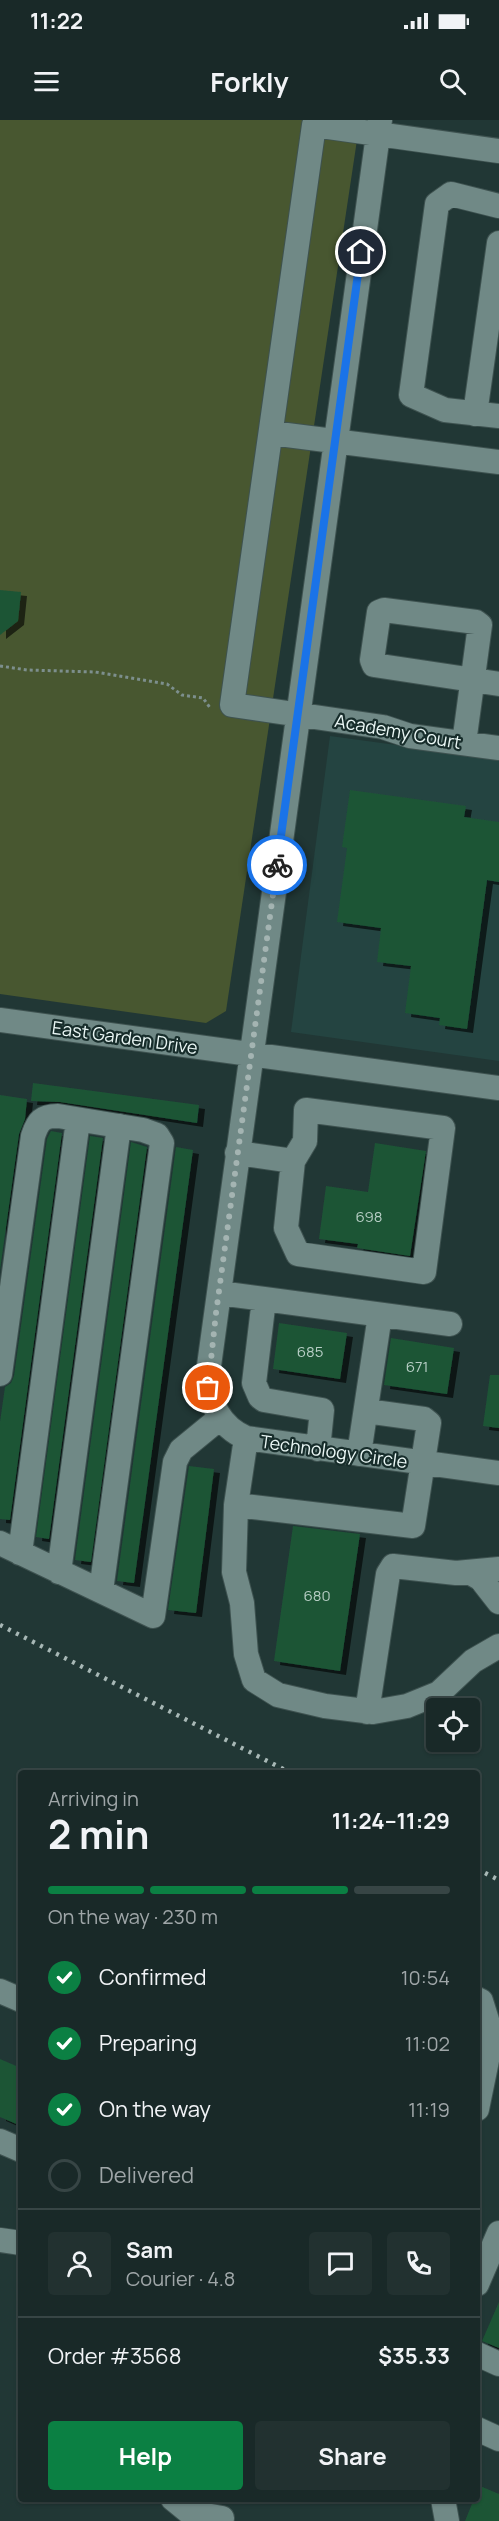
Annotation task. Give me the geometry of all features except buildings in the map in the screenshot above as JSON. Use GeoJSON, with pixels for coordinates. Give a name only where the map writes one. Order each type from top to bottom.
{"type":"FeatureCollection","features":[{"type":"Feature","properties":{"kind":"street"},"geometry":{"type":"LineString","coordinates":[[499,151],[379,127],[314,125],[271,433],[499,462]]}},
{"type":"Feature","properties":{"kind":"street"},"geometry":{"type":"LineString","coordinates":[[250,1054],[379,127]]}},
{"type":"Feature","properties":{"kind":"street"},"geometry":{"type":"LineString","coordinates":[[499,206],[451,194],[436,204],[411,395],[445,410],[499,416]]}},
{"type":"Feature","properties":{"kind":"street"},"geometry":{"type":"LineString","coordinates":[[475,414],[499,243]]}},
{"type":"Feature","properties":{"kind":"street","name":"Academy Court"},"geometry":{"type":"LineString","coordinates":[[271,433],[232,705],[383,727],[410,736],[499,748]]}},
{"type":"Feature","properties":{"kind":"street"},"geometry":{"type":"LineString","coordinates":[[464,743],[473,680],[480,625],[464,620],[384,610],[379,612],[372,660],[374,665],[473,680],[499,684]]}},
{"type":"Feature","properties":{"kind":"street","name":"East Garden Drive"},"geometry":{"type":"LineString","coordinates":[[0,1020],[499,1088]]}},
{"type":"Feature","properties":{"kind":"street","name":"Technology Circle"},"geometry":{"type":"LineString","coordinates":[[250,1054],[208,1388],[214,1408],[220,1418],[246,1438],[499,1473]]}},
{"type":"Feature","properties":{"kind":"street"},"geometry":{"type":"LineString","coordinates":[[306,1110],[443,1128],[424,1272],[298,1254],[286,1228],[293,1161],[305,1142],[306,1110]]}},
{"type":"Feature","properties":{"kind":"street"},"geometry":{"type":"LineString","coordinates":[[0,1374],[33,1136],[37,1123],[46,1116],[119,1126],[157,1135],[162,1143],[101,1591]]}},
{"type":"Feature","properties":{"kind":"street"},"geometry":{"type":"LineString","coordinates":[[78,1120],[10,1548],[153,1616],[175,1462],[178,1454],[188,1443],[220,1418]]}},
{"type":"Feature","properties":{"kind":"street"},"geometry":{"type":"LineString","coordinates":[[59,1572],[119,1126]]}},
{"type":"Feature","properties":{"kind":"street"},"geometry":{"type":"LineString","coordinates":[[237,1154],[293,1161]]}},
{"type":"Feature","properties":{"kind":"street"},"geometry":{"type":"LineString","coordinates":[[219,1293],[450,1324]]}},
{"type":"Feature","properties":{"kind":"street"},"geometry":{"type":"LineString","coordinates":[[264,1299],[254,1383],[256,1391],[264,1400],[322,1410],[318,1449]]}},
{"type":"Feature","properties":{"kind":"street"},"geometry":{"type":"LineString","coordinates":[[360,1454],[380,1315]]}},
{"type":"Feature","properties":{"kind":"street"},"geometry":{"type":"LineString","coordinates":[[236,1505],[413,1526],[429,1431],[428,1421],[366,1411]]}},
{"type":"Feature","properties":{"kind":"street"},"geometry":{"type":"LineString","coordinates":[[246,1438],[236,1505],[234,1572],[242,1603],[246,1654],[254,1680],[278,1695],[325,1706],[367,1712],[407,1706],[439,1693],[473,1661],[499,1646]]}},
{"type":"Feature","properties":{"kind":"street"},"geometry":{"type":"LineString","coordinates":[[367,1712],[388,1574],[393,1566],[456,1573],[499,1569]]}},
{"type":"Feature","properties":{"kind":"street"},"geometry":{"type":"LineString","coordinates":[[469,1572],[481,1579],[499,1602]]}},
{"type":"Feature","properties":{"kind":"street"},"geometry":{"type":"LineString","coordinates":[[0,1991],[18,1999]]}},
{"type":"Feature","properties":{"kind":"street"},"geometry":{"type":"LineString","coordinates":[[480,2000],[492,2036],[480,2094]]}},
{"type":"Feature","properties":{"kind":"street"},"geometry":{"type":"LineString","coordinates":[[0,2141],[18,2149]]}},
{"type":"Feature","properties":{"kind":"street"},"geometry":{"type":"LineString","coordinates":[[480,2277],[499,2234]]}},
{"type":"Feature","properties":{"kind":"street"},"geometry":{"type":"LineString","coordinates":[[0,2240],[18,2243]]}},
{"type":"Feature","properties":{"kind":"street"},"geometry":{"type":"LineString","coordinates":[[480,2355],[499,2364]]}},
{"type":"Feature","properties":{"kind":"street"},"geometry":{"type":"LineString","coordinates":[[480,2430],[499,2439]]}},
{"type":"Feature","properties":{"kind":"street"},"geometry":{"type":"LineString","coordinates":[[177,2502],[189,2512],[222,2518]]}},
{"type":"Feature","properties":{"kind":"street"},"geometry":{"type":"LineString","coordinates":[[443,2502],[447,2521]]}},
{"type":"Feature","properties":{"kind":"path"},"geometry":{"type":"LineString","coordinates":[[0,666],[27,670],[95,672],[167,684],[182,695],[203,698],[213,711]]}},
{"type":"Feature","properties":{"kind":"shaded area"},"geometry":{"type":"Polygon","coordinates":[[[330,736],[499,759],[499,1061],[291,1032],[330,736]]]}},
{"type":"Feature","properties":{"kind":"green space"},"geometry":{"type":"Polygon","coordinates":[[[0,120],[360,120],[226,1011],[206,1023],[0,994],[0,120]]]}},
{"type":"Feature","properties":{"kind":"railway"},"geometry":{"type":"LineString","coordinates":[[0,1625],[285,1770]]}},
{"type":"Feature","properties":{"kind":"railway"},"geometry":{"type":"LineString","coordinates":[[480,1870],[499,1880]]}},
{"type":"Feature","properties":{"kind":"way so far"},"geometry":{"type":"LineString","coordinates":[[208,1388],[208,1373],[277,865]]}},
{"type":"Feature","properties":{"kind":"route"},"geometry":{"type":"LineString","coordinates":[[277,865],[361,252]]}}]}
